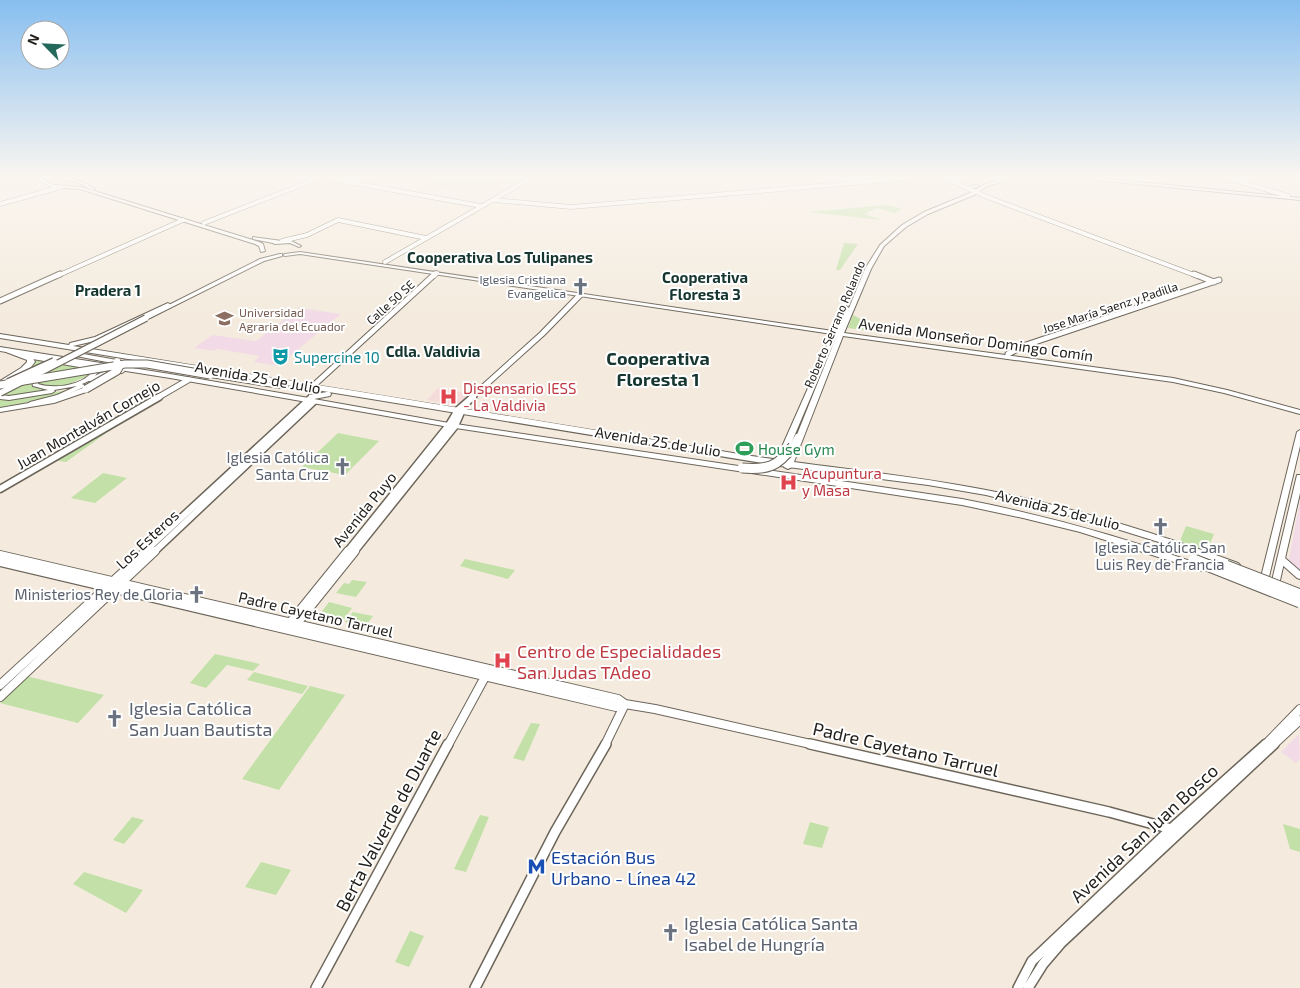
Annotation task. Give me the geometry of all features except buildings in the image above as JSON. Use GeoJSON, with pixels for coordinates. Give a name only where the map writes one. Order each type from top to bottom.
{"type":"FeatureCollection","features":[{"type":"Feature","properties":{"kind":"main road"},"geometry":{"type":"LineString","coordinates":[[196,224],[260,244],[263,250],[270,255],[304,254],[839,332]]}},
{"type":"Feature","properties":{"kind":"main road"},"geometry":{"type":"LineString","coordinates":[[208,224],[263,240],[294,242],[310,251],[839,332]]}},
{"type":"Feature","properties":{"kind":"main road","name":"Roberto Serrano Rolando"},"geometry":{"type":"LineString","coordinates":[[784,465],[799,436],[866,263],[881,242],[901,224]]}},
{"type":"Feature","properties":{"kind":"main road"},"geometry":{"type":"LineString","coordinates":[[107,353],[102,346],[106,341],[256,260],[268,245],[281,242]]}},
{"type":"Feature","properties":{"kind":"main road"},"geometry":{"type":"LineString","coordinates":[[0,388],[262,260],[295,251],[299,245]]}},
{"type":"Feature","properties":{"kind":"main road"},"geometry":{"type":"LineString","coordinates":[[60,345],[93,340],[171,305]]}},
{"type":"Feature","properties":{"kind":"main road"},"geometry":{"type":"LineString","coordinates":[[0,388],[42,371],[144,318]]}},
{"type":"Feature","properties":{"kind":"main road","name":"Roberto Serrano Rolando"},"geometry":{"type":"LineString","coordinates":[[784,465],[839,332]]}},
{"type":"Feature","properties":{"kind":"main road","name":"Avenida Monseñor Domingo Comín"},"geometry":{"type":"LineString","coordinates":[[839,332],[920,340],[1198,384],[1300,411]]}},
{"type":"Feature","properties":{"kind":"main road","name":"Avenida Monseñor Domingo Comín"},"geometry":{"type":"LineString","coordinates":[[839,332],[934,347],[1212,384],[1300,411]]}},
{"type":"Feature","properties":{"kind":"main road"},"geometry":{"type":"LineString","coordinates":[[1,410],[54,401],[86,389],[115,373],[120,366],[114,361],[2,338]]}},
{"type":"Feature","properties":{"kind":"main road","name":"Avenida 25 de Julio"},"geometry":{"type":"LineString","coordinates":[[2,338],[60,345],[313,386],[330,392]]}},
{"type":"Feature","properties":{"kind":"main road"},"geometry":{"type":"LineString","coordinates":[[0,388],[29,366],[31,359],[2,349]]}},
{"type":"Feature","properties":{"kind":"main road","name":"Avenida 25 de Julio"},"geometry":{"type":"LineString","coordinates":[[2,349],[272,390],[330,404],[457,416],[606,441],[950,486],[1056,509],[1135,530],[1260,574],[1296,589]]}},
{"type":"Feature","properties":{"kind":"main road"},"geometry":{"type":"LineString","coordinates":[[24,356],[91,367],[96,371],[93,376],[70,386],[43,388],[34,384],[33,381],[42,371]]}},
{"type":"Feature","properties":{"kind":"main road"},"geometry":{"type":"LineString","coordinates":[[0,388],[41,365],[63,358]]}},
{"type":"Feature","properties":{"kind":"main road"},"geometry":{"type":"LineString","coordinates":[[133,368],[122,362],[128,360],[164,362]]}},
{"type":"Feature","properties":{"kind":"main road"},"geometry":{"type":"LineString","coordinates":[[0,388],[104,366],[132,363],[280,386]]}},
{"type":"Feature","properties":{"kind":"main road"},"geometry":{"type":"LineString","coordinates":[[1,410],[59,396],[108,372],[133,368]]}},
{"type":"Feature","properties":{"kind":"main road","name":"Avenida 25 de Julio"},"geometry":{"type":"LineString","coordinates":[[133,368],[234,388],[457,416],[953,491],[1035,508],[1143,537],[1300,602]]}},
{"type":"Feature","properties":{"kind":"main road"},"geometry":{"type":"LineString","coordinates":[[242,376],[280,386]]}},
{"type":"Feature","properties":{"kind":"main road"},"geometry":{"type":"LineString","coordinates":[[0,397],[10,398],[73,388],[88,382]]}},
{"type":"Feature","properties":{"kind":"main road","name":"Avenida 25 de Julio"},"geometry":{"type":"LineString","coordinates":[[280,386],[330,392],[729,467],[916,494],[1008,510],[1140,546],[1262,590],[1300,606]]}},
{"type":"Feature","properties":{"kind":"main road"},"geometry":{"type":"LineString","coordinates":[[234,388],[272,390]]}},
{"type":"Feature","properties":{"kind":"main road"},"geometry":{"type":"LineString","coordinates":[[312,399],[330,392]]}},
{"type":"Feature","properties":{"kind":"main road"},"geometry":{"type":"LineString","coordinates":[[1250,586],[1254,585],[1260,574],[1300,432]]}},
{"type":"Feature","properties":{"kind":"main road"},"geometry":{"type":"LineString","coordinates":[[729,467],[761,469],[780,462],[799,436]]}},
{"type":"Feature","properties":{"kind":"main road","name":"Avenida 25 de Julio"},"geometry":{"type":"LineString","coordinates":[[606,441],[675,457],[954,496],[999,505],[1092,528],[1195,558],[1300,595]]}},
{"type":"Feature","properties":{"kind":"main road"},"geometry":{"type":"LineString","coordinates":[[1272,594],[1277,581],[1300,477]]}},
{"type":"Feature","properties":{"kind":"main road"},"geometry":{"type":"LineString","coordinates":[[1035,508],[1056,509]]}},
{"type":"Feature","properties":{"kind":"main road"},"geometry":{"type":"LineString","coordinates":[[1282,560],[1300,576]]}},
{"type":"Feature","properties":{"kind":"main road"},"geometry":{"type":"LineString","coordinates":[[1260,574],[1262,590]]}},
{"type":"Feature","properties":{"kind":"main road"},"geometry":{"type":"LineString","coordinates":[[1286,600],[1285,591],[1296,589]]}},
{"type":"Feature","properties":{"kind":"street"},"geometry":{"type":"LineString","coordinates":[[0,301],[174,224]]}},
{"type":"Feature","properties":{"kind":"street"},"geometry":{"type":"LineString","coordinates":[[281,242],[307,234],[329,224]]}},
{"type":"Feature","properties":{"kind":"street"},"geometry":{"type":"LineString","coordinates":[[358,224],[426,238]]}},
{"type":"Feature","properties":{"kind":"street"},"geometry":{"type":"LineString","coordinates":[[384,262],[450,224]]}},
{"type":"Feature","properties":{"kind":"street","name":"Jose María Saenz y Padilla"},"geometry":{"type":"LineString","coordinates":[[1009,353],[1216,281],[1065,224]]}},
{"type":"Feature","properties":{"kind":"street"},"geometry":{"type":"LineString","coordinates":[[299,245],[300,240],[307,234]]}},
{"type":"Feature","properties":{"kind":"street","name":"Calle 50 SE"},"geometry":{"type":"LineString","coordinates":[[313,386],[437,273]]}},
{"type":"Feature","properties":{"kind":"street","name":"Avenida Puyo"},"geometry":{"type":"LineString","coordinates":[[290,627],[457,416],[542,334],[580,294]]}},
{"type":"Feature","properties":{"kind":"street","name":"Juan Montalván Cornejo"},"geometry":{"type":"LineString","coordinates":[[0,489],[188,380]]}},
{"type":"Feature","properties":{"kind":"street","name":"Los Esteros"},"geometry":{"type":"LineString","coordinates":[[117,581],[224,486],[312,399]]}},
{"type":"Feature","properties":{"kind":"street","name":"Los Esteros"},"geometry":{"type":"LineString","coordinates":[[0,697],[117,581],[312,399]]}},
{"type":"Feature","properties":{"kind":"street","name":"Padre Cayetano Tarruel"},"geometry":{"type":"LineString","coordinates":[[0,555],[117,581],[290,627]]}},
{"type":"Feature","properties":{"kind":"street","name":"Padre Cayetano Tarruel"},"geometry":{"type":"LineString","coordinates":[[0,562],[109,589],[290,627],[487,673],[616,706],[625,704],[663,711],[1109,812],[1175,830]]}},
{"type":"Feature","properties":{"kind":"street","name":"Los Esteros"},"geometry":{"type":"LineString","coordinates":[[0,685],[109,589]]}},
{"type":"Feature","properties":{"kind":"street","name":"Berta Valverde de Duarte"},"geometry":{"type":"LineString","coordinates":[[316,988],[487,673]]}},
{"type":"Feature","properties":{"kind":"street"},"geometry":{"type":"LineString","coordinates":[[475,988],[555,832],[612,733],[625,704]]}},
{"type":"Feature","properties":{"kind":"street","name":"Avenida San Juan Bosco"},"geometry":{"type":"LineString","coordinates":[[1283,732],[1300,709]]}},
{"type":"Feature","properties":{"kind":"street","name":"Avenida San Juan Bosco"},"geometry":{"type":"LineString","coordinates":[[1018,988],[1032,961],[1260,750],[1300,720]]}},
{"type":"Feature","properties":{"kind":"street","name":"Avenida San Juan Bosco"},"geometry":{"type":"LineString","coordinates":[[1028,988],[1042,964],[1175,830]]}},
{"type":"Feature","properties":{"kind":"shaded area"},"geometry":{"type":"Polygon","coordinates":[[[299,308],[341,314],[278,366],[254,362],[259,356],[217,349],[214,351],[194,348],[212,335],[256,341],[299,308]]]}},
{"type":"Feature","properties":{"kind":"shaded area","name":"Dispensario IESS - La Valdivia"},"geometry":{"type":"Polygon","coordinates":[[[438,388],[471,394],[459,406],[427,400],[438,388]]]}},
{"type":"Feature","properties":{"kind":"shaded area"},"geometry":{"type":"Polygon","coordinates":[[[1300,500],[1300,574],[1288,564],[1300,500]]]}},
{"type":"Feature","properties":{"kind":"shaded area"},"geometry":{"type":"Polygon","coordinates":[[[1299,734],[1300,759],[1296,763],[1281,752],[1299,734]]]}},
{"type":"Feature","properties":{"kind":"green space"},"geometry":{"type":"Polygon","coordinates":[[[844,243],[858,244],[840,270],[836,270],[844,243]]]}},
{"type":"Feature","properties":{"kind":"green space"},"geometry":{"type":"Polygon","coordinates":[[[853,315],[855,316],[881,332],[848,328],[853,315]]]}},
{"type":"Feature","properties":{"kind":"green space"},"geometry":{"type":"Polygon","coordinates":[[[36,359],[48,361],[40,365],[53,362],[87,368],[92,373],[98,374],[101,371],[100,368],[113,370],[100,375],[122,380],[89,375],[61,388],[8,397],[0,395],[2,387],[39,366],[29,369],[32,365],[24,363],[34,364],[36,359]]]}},
{"type":"Feature","properties":{"kind":"green space"},"geometry":{"type":"Polygon","coordinates":[[[70,390],[48,398],[0,408],[0,399],[70,390]]]}},
{"type":"Feature","properties":{"kind":"green space"},"geometry":{"type":"Polygon","coordinates":[[[123,421],[66,462],[51,460],[123,421]]]}},
{"type":"Feature","properties":{"kind":"green space"},"geometry":{"type":"Polygon","coordinates":[[[338,433],[379,441],[345,475],[302,467],[338,433]]]}},
{"type":"Feature","properties":{"kind":"green space"},"geometry":{"type":"Polygon","coordinates":[[[103,473],[127,478],[95,503],[71,498],[103,473]]]}},
{"type":"Feature","properties":{"kind":"green space"},"geometry":{"type":"Polygon","coordinates":[[[1186,526],[1214,534],[1207,551],[1180,541],[1186,526]]]}},
{"type":"Feature","properties":{"kind":"green space"},"geometry":{"type":"Polygon","coordinates":[[[465,559],[515,570],[508,579],[460,566],[465,559]]]}},
{"type":"Feature","properties":{"kind":"green space"},"geometry":{"type":"Polygon","coordinates":[[[352,580],[367,582],[356,597],[336,593],[344,583],[349,584],[352,580]]]}},
{"type":"Feature","properties":{"kind":"green space"},"geometry":{"type":"Polygon","coordinates":[[[329,602],[352,608],[341,623],[317,618],[329,602]]]}},
{"type":"Feature","properties":{"kind":"green space"},"geometry":{"type":"Polygon","coordinates":[[[353,612],[373,616],[365,627],[345,622],[353,612]]]}},
{"type":"Feature","properties":{"kind":"green space"},"geometry":{"type":"Polygon","coordinates":[[[215,654],[260,664],[253,671],[227,665],[206,688],[190,683],[215,654]]]}},
{"type":"Feature","properties":{"kind":"green space"},"geometry":{"type":"Polygon","coordinates":[[[254,672],[308,686],[302,694],[247,680],[254,672]]]}},
{"type":"Feature","properties":{"kind":"green space"},"geometry":{"type":"Polygon","coordinates":[[[26,676],[104,695],[78,723],[0,703],[26,676]]]}},
{"type":"Feature","properties":{"kind":"green space"},"geometry":{"type":"Polygon","coordinates":[[[310,686],[345,695],[279,790],[242,779],[310,686]]]}},
{"type":"Feature","properties":{"kind":"green space"},"geometry":{"type":"Polygon","coordinates":[[[531,723],[540,724],[524,761],[513,758],[531,723]]]}},
{"type":"Feature","properties":{"kind":"green space"},"geometry":{"type":"Polygon","coordinates":[[[480,815],[489,817],[466,872],[454,869],[480,815]]]}},
{"type":"Feature","properties":{"kind":"green space"},"geometry":{"type":"Polygon","coordinates":[[[132,817],[144,820],[124,844],[113,840],[132,817]]]}},
{"type":"Feature","properties":{"kind":"green space"},"geometry":{"type":"Polygon","coordinates":[[[810,822],[829,827],[822,848],[803,844],[810,822]]]}},
{"type":"Feature","properties":{"kind":"green space"},"geometry":{"type":"Polygon","coordinates":[[[1283,824],[1300,829],[1300,852],[1290,849],[1283,824]]]}},
{"type":"Feature","properties":{"kind":"green space"},"geometry":{"type":"Polygon","coordinates":[[[261,862],[291,870],[276,895],[245,887],[261,862]]]}},
{"type":"Feature","properties":{"kind":"green space"},"geometry":{"type":"Polygon","coordinates":[[[84,872],[143,890],[126,913],[73,884],[84,872]]]}},
{"type":"Feature","properties":{"kind":"green space"},"geometry":{"type":"Polygon","coordinates":[[[410,931],[424,936],[409,967],[395,962],[410,931]]]}},
{"type":"Feature","properties":{"kind":"place","name":"Iglesia Cristiana Evangelica"},"geometry":{"type":"Point","coordinates":[580,286]}},
{"type":"Feature","properties":{"kind":"place","name":"Universidad Agraria del Ecuador"},"geometry":{"type":"Point","coordinates":[225,319]}},
{"type":"Feature","properties":{"kind":"place","name":"Supercine 10"},"geometry":{"type":"Point","coordinates":[280,357]}},
{"type":"Feature","properties":{"kind":"place","name":"Dispensario IESS - La Valdivia"},"geometry":{"type":"Point","coordinates":[449,397]}},
{"type":"Feature","properties":{"kind":"place","name":"House Gym"},"geometry":{"type":"Point","coordinates":[744,449]}},
{"type":"Feature","properties":{"kind":"place","name":"Iglesia Católica Santa Cruz"},"geometry":{"type":"Point","coordinates":[343,466]}},
{"type":"Feature","properties":{"kind":"place","name":"Acupuntura y Masa"},"geometry":{"type":"Point","coordinates":[788,482]}},
{"type":"Feature","properties":{"kind":"place","name":"Iglesia Católica San Luis Rey de Francia"},"geometry":{"type":"Point","coordinates":[1160,526]}},
{"type":"Feature","properties":{"kind":"place","name":"Ministerios Rey de Gloria"},"geometry":{"type":"Point","coordinates":[197,594]}},
{"type":"Feature","properties":{"kind":"place","name":"Centro de Especialidades San Judas TAdeo"},"geometry":{"type":"Point","coordinates":[503,661]}},
{"type":"Feature","properties":{"kind":"place","name":"Iglesia Católica San Juan Bautista"},"geometry":{"type":"Point","coordinates":[115,718]}},
{"type":"Feature","properties":{"kind":"place","name":"Estación Bus Urbano - Línea 42"},"geometry":{"type":"Point","coordinates":[537,867]}},
{"type":"Feature","properties":{"kind":"place","name":"Iglesia Católica Santa Isabel de Hungría"},"geometry":{"type":"Point","coordinates":[670,933]}},
{"type":"Feature","properties":{"kind":"district","name":"Cooperativa Los Tulipanes"},"geometry":{"type":"Point","coordinates":[500,257]}},
{"type":"Feature","properties":{"kind":"district","name":"Cooperativa Floresta 3"},"geometry":{"type":"Point","coordinates":[705,286]}},
{"type":"Feature","properties":{"kind":"district","name":"Pradera 1"},"geometry":{"type":"Point","coordinates":[108,290]}},
{"type":"Feature","properties":{"kind":"district","name":"Cdla. Valdivia"},"geometry":{"type":"Point","coordinates":[433,351]}},
{"type":"Feature","properties":{"kind":"district","name":"Cooperativa Floresta 1"},"geometry":{"type":"Point","coordinates":[658,368]}}]}
